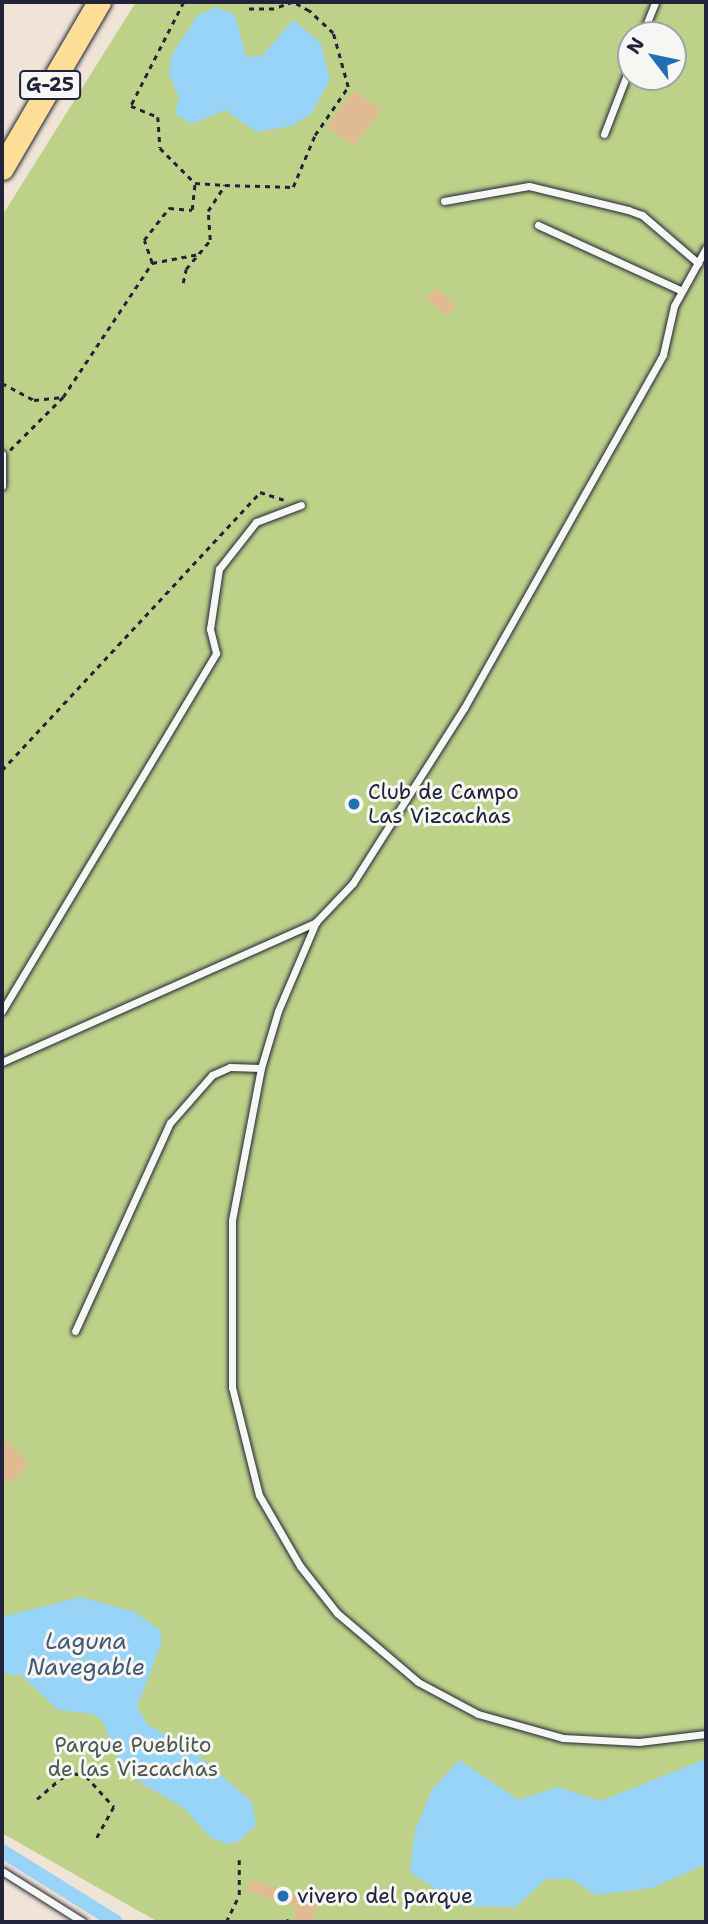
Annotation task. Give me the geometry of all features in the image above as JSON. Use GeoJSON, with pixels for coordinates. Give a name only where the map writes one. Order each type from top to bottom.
{"type":"FeatureCollection","features":[{"type":"Feature","properties":{"kind":"main road","name":"G-25"},"geometry":{"type":"LineString","coordinates":[[2,167],[99,2]]}},
{"type":"Feature","properties":{"kind":"lane"},"geometry":{"type":"LineString","coordinates":[[648,21],[655,2]]}},
{"type":"Feature","properties":{"kind":"lane"},"geometry":{"type":"LineString","coordinates":[[604,134],[621,91]]}},
{"type":"Feature","properties":{"kind":"lane"},"geometry":{"type":"LineString","coordinates":[[443,201],[529,187],[628,210],[642,215],[698,263]]}},
{"type":"Feature","properties":{"kind":"lane"},"geometry":{"type":"LineString","coordinates":[[538,225],[682,291]]}},
{"type":"Feature","properties":{"kind":"lane"},"geometry":{"type":"LineString","coordinates":[[706,248],[682,291],[663,355],[464,708],[354,883],[316,922],[278,1011],[261,1068],[232,1220],[232,1388],[259,1494],[300,1566],[337,1613],[418,1682],[478,1714],[563,1738],[639,1742],[706,1734]]}},
{"type":"Feature","properties":{"kind":"lane"},"geometry":{"type":"LineString","coordinates":[[2,456],[2,486]]}},
{"type":"Feature","properties":{"kind":"lane"},"geometry":{"type":"LineString","coordinates":[[2,1011],[216,653],[210,629],[219,569],[256,522],[300,505]]}},
{"type":"Feature","properties":{"kind":"lane"},"geometry":{"type":"LineString","coordinates":[[2,1062],[316,922]]}},
{"type":"Feature","properties":{"kind":"lane"},"geometry":{"type":"LineString","coordinates":[[75,1331],[170,1123],[212,1075],[230,1067],[261,1068]]}},
{"type":"Feature","properties":{"kind":"lane"},"geometry":{"type":"LineString","coordinates":[[2,1871],[83,1922]]}},
{"type":"Feature","properties":{"kind":"path"},"geometry":{"type":"LineString","coordinates":[[184,2],[131,106],[158,117],[160,148],[195,183],[293,187],[315,135],[348,87],[333,33],[309,11],[293,2],[274,9],[248,9]]}},
{"type":"Feature","properties":{"kind":"path"},"geometry":{"type":"LineString","coordinates":[[152,263],[144,240],[169,208],[192,210],[195,183]]}},
{"type":"Feature","properties":{"kind":"path"},"geometry":{"type":"LineString","coordinates":[[183,283],[186,269],[210,240],[208,211],[225,184]]}},
{"type":"Feature","properties":{"kind":"path"},"geometry":{"type":"LineString","coordinates":[[2,456],[63,397],[152,263],[200,254]]}},
{"type":"Feature","properties":{"kind":"path"},"geometry":{"type":"LineString","coordinates":[[2,383],[34,400],[63,397]]}},
{"type":"Feature","properties":{"kind":"path"},"geometry":{"type":"LineString","coordinates":[[2,771],[260,492],[300,505]]}},
{"type":"Feature","properties":{"kind":"path"},"geometry":{"type":"LineString","coordinates":[[37,1799],[60,1779],[73,1773],[86,1776],[114,1807],[95,1841]]}},
{"type":"Feature","properties":{"kind":"path"},"geometry":{"type":"LineString","coordinates":[[226,1922],[239,1895],[239,1860]]}},
{"type":"Feature","properties":{"kind":"green space","name":"Club de Campo Las Vizcachas"},"geometry":{"type":"Polygon","coordinates":[[[136,2],[706,2],[706,1922],[158,1922],[2,1833],[2,216],[136,2]]]}},
{"type":"Feature","properties":{"kind":"water"},"geometry":{"type":"Polygon","coordinates":[[[216,7],[235,15],[246,57],[262,56],[293,20],[321,43],[330,80],[311,114],[292,126],[256,132],[225,110],[192,124],[175,114],[179,97],[169,74],[171,56],[197,16],[216,7]]]}},
{"type":"Feature","properties":{"kind":"water","name":"Laguna Navegable"},"geometry":{"type":"Polygon","coordinates":[[[80,1597],[135,1612],[161,1631],[161,1644],[137,1707],[148,1725],[188,1747],[252,1802],[256,1825],[238,1842],[227,1844],[211,1838],[185,1809],[133,1778],[118,1761],[103,1722],[93,1714],[58,1710],[22,1676],[2,1673],[2,1617],[80,1597]]]}},
{"type":"Feature","properties":{"kind":"water"},"geometry":{"type":"Polygon","coordinates":[[[706,1759],[706,1864],[653,1888],[596,1895],[571,1879],[546,1879],[516,1907],[460,1906],[410,1872],[415,1830],[432,1790],[459,1760],[519,1800],[557,1787],[601,1801],[706,1759]]]}},
{"type":"Feature","properties":{"kind":"building"},"geometry":{"type":"Polygon","coordinates":[[[353,90],[381,110],[354,146],[327,126],[353,90]]]}},
{"type":"Feature","properties":{"kind":"building"},"geometry":{"type":"Polygon","coordinates":[[[436,288],[456,306],[447,316],[427,298],[436,288]]]}},
{"type":"Feature","properties":{"kind":"building"},"geometry":{"type":"Polygon","coordinates":[[[2,1438],[29,1463],[9,1484],[2,1478],[2,1438]]]}},
{"type":"Feature","properties":{"kind":"building","name":"vivero del parque"},"geometry":{"type":"Polygon","coordinates":[[[250,1880],[318,1901],[312,1922],[293,1922],[297,1907],[247,1891],[250,1880]]]}},
{"type":"Feature","properties":{"kind":"waterway"},"geometry":{"type":"LineString","coordinates":[[2,1851],[116,1922]]}},
{"type":"Feature","properties":{"kind":"place","name":"Club de Campo Las Vizcachas"},"geometry":{"type":"Point","coordinates":[354,804]}},
{"type":"Feature","properties":{"kind":"place","name":"vivero del parque"},"geometry":{"type":"Point","coordinates":[283,1896]}},
{"type":"Feature","properties":{"kind":"park label","name":"Parque Pueblito de las Vizcachas"},"geometry":{"type":"Point","coordinates":[133,1757]}}]}
